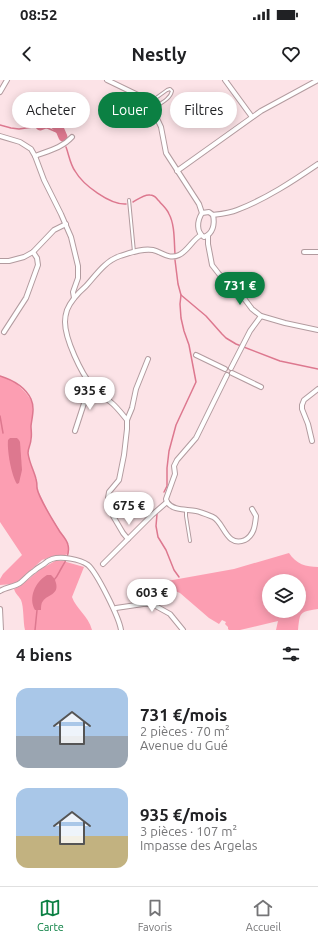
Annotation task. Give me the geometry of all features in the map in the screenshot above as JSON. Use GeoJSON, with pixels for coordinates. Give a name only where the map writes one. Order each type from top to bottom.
{"type":"FeatureCollection","features":[{"type":"Feature","properties":{"kind":"street"},"geometry":{"type":"LineString","coordinates":[[0,92],[7,80]]}},
{"type":"Feature","properties":{"kind":"street"},"geometry":{"type":"LineString","coordinates":[[107,80],[132,92]]}},
{"type":"Feature","properties":{"kind":"street"},"geometry":{"type":"LineString","coordinates":[[225,80],[252,117]]}},
{"type":"Feature","properties":{"kind":"street"},"geometry":{"type":"LineString","coordinates":[[177,171],[261,111],[318,80]]}},
{"type":"Feature","properties":{"kind":"street"},"geometry":{"type":"LineString","coordinates":[[161,128],[166,153],[199,204],[202,213],[198,226],[201,235]]}},
{"type":"Feature","properties":{"kind":"street"},"geometry":{"type":"LineString","coordinates":[[0,136],[20,142],[31,150],[35,156],[44,180],[62,214],[71,237],[78,266],[78,278],[73,292],[74,298]]}},
{"type":"Feature","properties":{"kind":"street"},"geometry":{"type":"LineString","coordinates":[[35,156],[63,146],[72,137]]}},
{"type":"Feature","properties":{"kind":"street"},"geometry":{"type":"LineString","coordinates":[[202,213],[209,212],[213,215],[237,211],[295,180],[318,164]]}},
{"type":"Feature","properties":{"kind":"street"},"geometry":{"type":"LineString","coordinates":[[213,215],[214,221],[212,230],[208,236],[208,244],[212,265],[219,274],[240,293],[252,308],[261,316],[318,330]]}},
{"type":"Feature","properties":{"kind":"street"},"geometry":{"type":"LineString","coordinates":[[0,261],[24,257],[33,252],[54,230],[66,224]]}},
{"type":"Feature","properties":{"kind":"street"},"geometry":{"type":"LineString","coordinates":[[128,539],[113,516],[108,498],[109,492],[119,480],[124,455],[127,429],[126,420],[116,406],[90,385],[81,370],[66,331],[65,321],[67,310],[74,298],[106,264],[117,257],[143,250],[153,250],[171,257],[177,256],[184,252],[195,239],[201,235],[204,237],[208,236]]}},
{"type":"Feature","properties":{"kind":"street"},"geometry":{"type":"LineString","coordinates":[[4,332],[26,298],[30,287],[38,264],[37,258],[33,252]]}},
{"type":"Feature","properties":{"kind":"street"},"geometry":{"type":"LineString","coordinates":[[304,252],[318,252]]}},
{"type":"Feature","properties":{"kind":"street"},"geometry":{"type":"LineString","coordinates":[[232,373],[231,368],[246,338],[261,316]]}},
{"type":"Feature","properties":{"kind":"street"},"geometry":{"type":"LineString","coordinates":[[196,355],[225,370],[227,375]]}},
{"type":"Feature","properties":{"kind":"street"},"geometry":{"type":"LineString","coordinates":[[126,420],[132,408],[136,389],[148,359]]}},
{"type":"Feature","properties":{"kind":"street"},"geometry":{"type":"LineString","coordinates":[[225,370],[228,367],[231,368]]}},
{"type":"Feature","properties":{"kind":"street"},"geometry":{"type":"LineString","coordinates":[[252,509],[256,516],[254,530],[247,538],[238,541],[230,538],[225,533],[216,518],[197,511],[172,507],[166,499],[175,474],[174,466],[177,460],[196,438],[227,375],[232,373],[261,386]]}},
{"type":"Feature","properties":{"kind":"street"},"geometry":{"type":"LineString","coordinates":[[76,431],[90,385]]}},
{"type":"Feature","properties":{"kind":"street"},"geometry":{"type":"LineString","coordinates":[[312,441],[302,405],[304,400],[318,389]]}},
{"type":"Feature","properties":{"kind":"street"},"geometry":{"type":"LineString","coordinates":[[103,564],[167,502]]}},
{"type":"Feature","properties":{"kind":"street"},"geometry":{"type":"LineString","coordinates":[[0,591],[19,584],[51,559],[62,558],[86,564],[93,570],[114,609],[122,630]]}},
{"type":"Feature","properties":{"kind":"street"},"geometry":{"type":"LineString","coordinates":[[114,609],[152,604],[170,614],[183,630]]}},
{"type":"Feature","properties":{"kind":"street"},"geometry":{"type":"LineString","coordinates":[[0,609],[0,630]]}},
{"type":"Feature","properties":{"kind":"lane"},"geometry":{"type":"LineString","coordinates":[[162,94],[170,89],[172,91],[171,95],[162,102]]}},
{"type":"Feature","properties":{"kind":"lane"},"geometry":{"type":"LineString","coordinates":[[129,200],[134,252]]}},
{"type":"Feature","properties":{"kind":"lane"},"geometry":{"type":"LineString","coordinates":[[186,510],[190,541]]}},
{"type":"Feature","properties":{"kind":"shaded area"},"geometry":{"type":"Polygon","coordinates":[[[0,376],[16,383],[32,401],[33,413],[28,452],[30,462],[37,481],[37,489],[51,517],[65,538],[68,545],[68,554],[57,555],[42,560],[19,581],[13,584],[0,585],[0,579],[3,574],[22,555],[0,522],[0,376]]]}},
{"type":"Feature","properties":{"kind":"shaded area"},"geometry":{"type":"Polygon","coordinates":[[[10,438],[17,438],[20,442],[22,470],[19,483],[17,484],[11,469],[9,456],[8,440],[10,438]]]}},
{"type":"Feature","properties":{"kind":"shaded area"},"geometry":{"type":"Polygon","coordinates":[[[289,553],[295,560],[302,564],[318,567],[318,609],[306,611],[306,574],[262,574],[262,618],[300,618],[298,630],[276,630],[278,621],[240,630],[229,630],[225,624],[226,622],[222,620],[219,624],[209,618],[180,593],[156,583],[234,569],[289,553]]]}},
{"type":"Feature","properties":{"kind":"shaded area"},"geometry":{"type":"Polygon","coordinates":[[[55,561],[63,561],[84,567],[72,597],[76,605],[88,620],[92,630],[25,630],[22,603],[14,589],[41,569],[55,561]]]}},
{"type":"Feature","properties":{"kind":"shaded area"},"geometry":{"type":"Polygon","coordinates":[[[47,575],[51,575],[54,579],[57,587],[56,590],[42,602],[41,610],[35,610],[32,600],[34,591],[39,582],[47,575]]]}},
{"type":"Feature","properties":{"kind":"waterway"},"geometry":{"type":"LineString","coordinates":[[0,125],[19,129],[40,126],[45,127],[59,133],[65,142]]}},
{"type":"Feature","properties":{"kind":"waterway"},"geometry":{"type":"LineString","coordinates":[[58,128],[63,137]]}},
{"type":"Feature","properties":{"kind":"waterway"},"geometry":{"type":"LineString","coordinates":[[66,147],[73,168],[90,188],[105,198],[126,204]]}},
{"type":"Feature","properties":{"kind":"waterway"},"geometry":{"type":"LineString","coordinates":[[133,202],[143,196],[152,195],[166,209],[171,218],[174,233],[175,254]]}},
{"type":"Feature","properties":{"kind":"waterway"},"geometry":{"type":"LineString","coordinates":[[175,260],[181,295],[206,316],[226,338],[236,344],[280,361],[318,369]]}},
{"type":"Feature","properties":{"kind":"waterway"},"geometry":{"type":"LineString","coordinates":[[164,492],[167,486],[169,451],[176,425],[196,382],[189,345],[181,318],[181,295]]}},
{"type":"Feature","properties":{"kind":"waterway"},"geometry":{"type":"LineString","coordinates":[[0,376],[14,382],[22,388],[32,402],[31,443],[28,451],[38,493],[66,540],[68,548],[66,560],[54,580]]}},
{"type":"Feature","properties":{"kind":"waterway"},"geometry":{"type":"LineString","coordinates":[[0,416],[3,433]]}},
{"type":"Feature","properties":{"kind":"waterway"},"geometry":{"type":"LineString","coordinates":[[157,514],[156,526],[158,537],[179,577]]}},
{"type":"Feature","properties":{"kind":"waterway"},"geometry":{"type":"LineString","coordinates":[[35,630],[37,610]]}}]}
